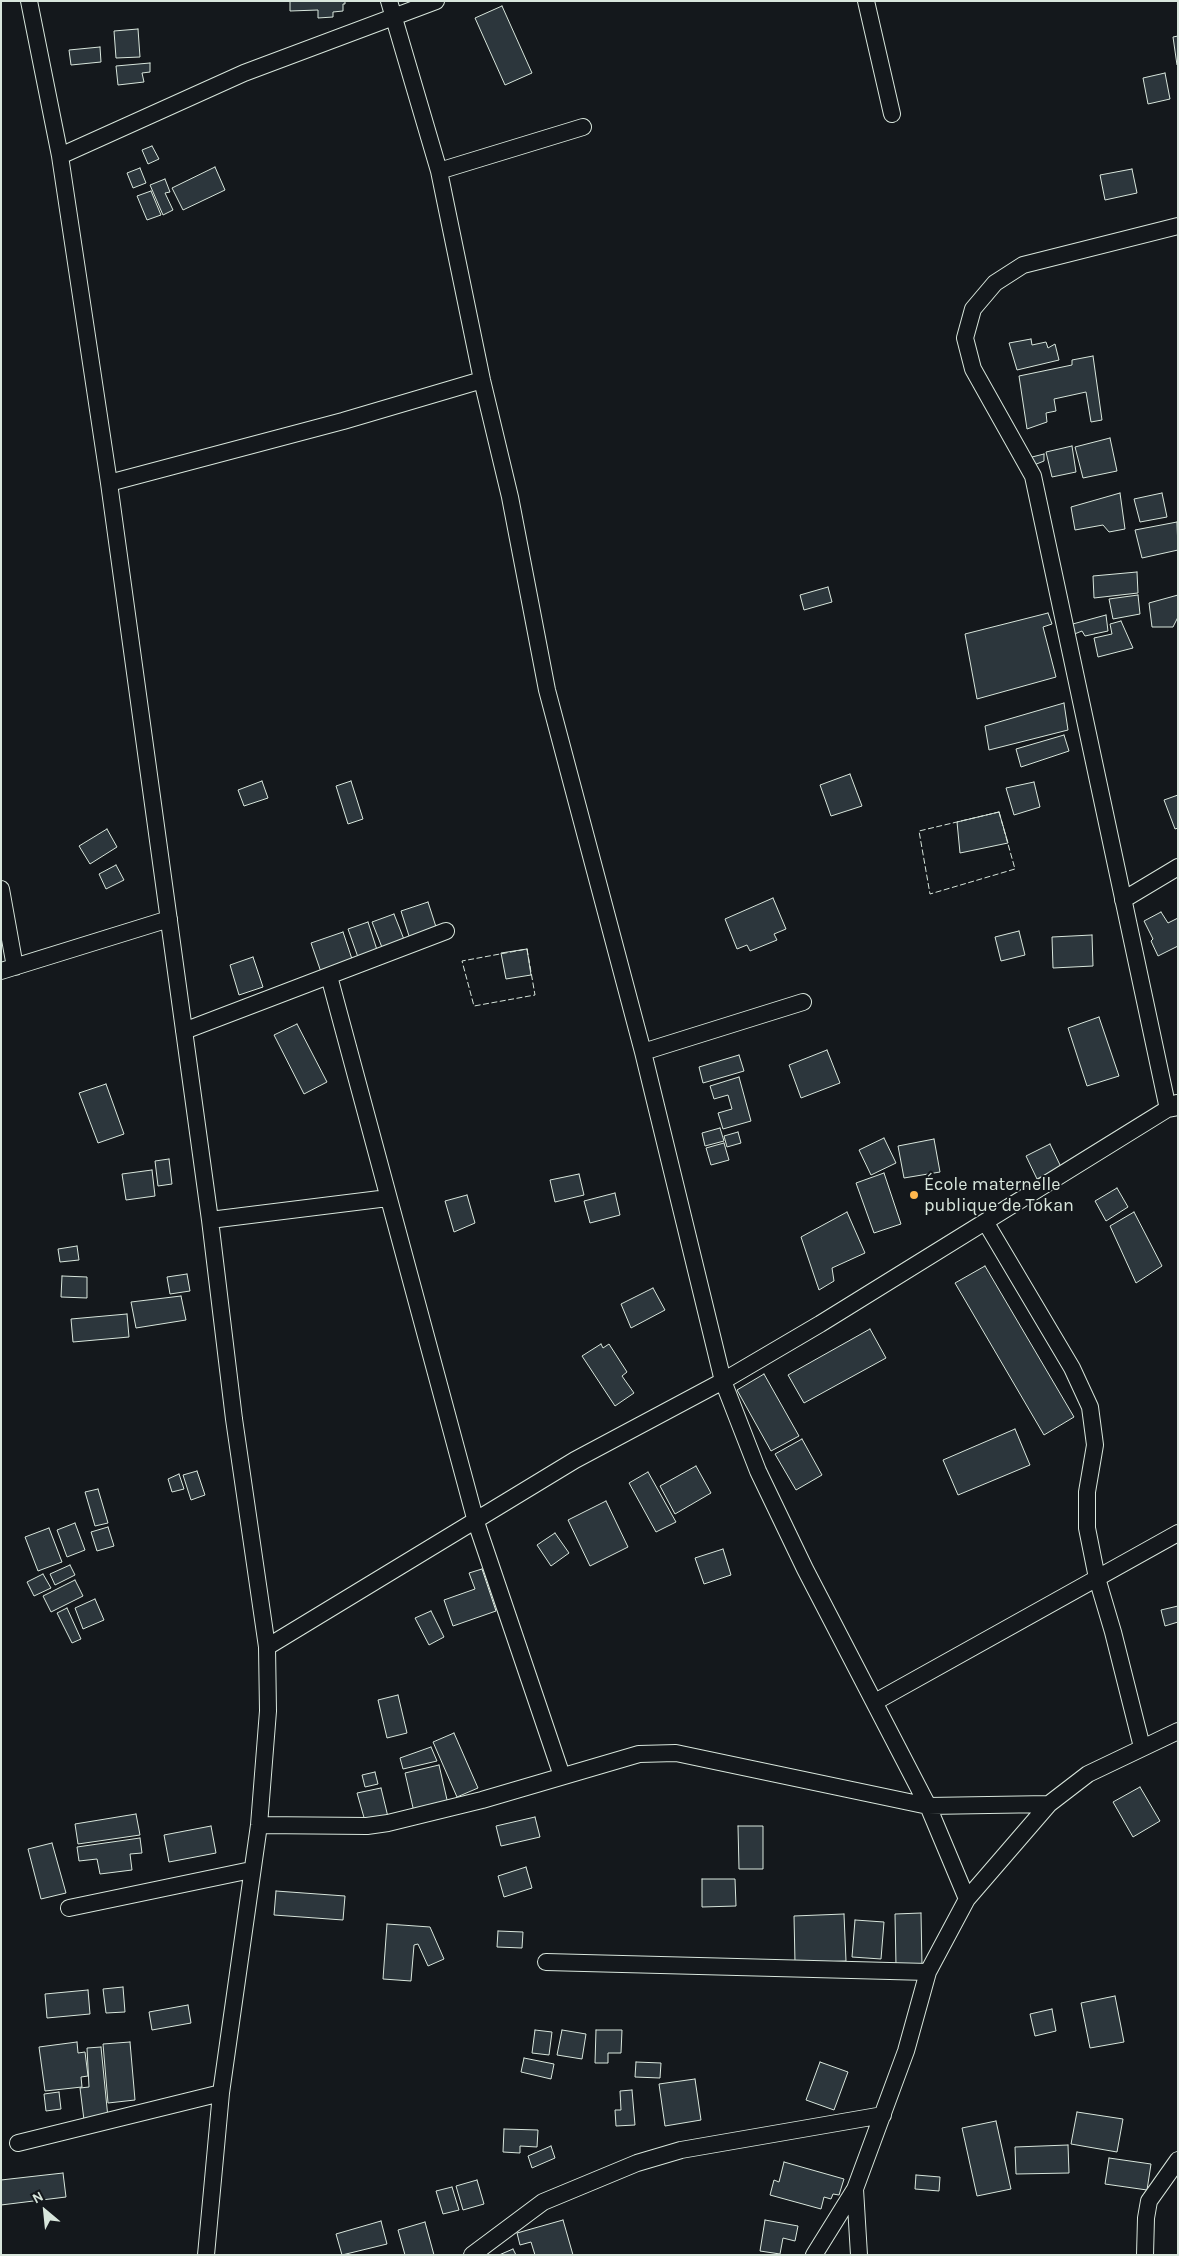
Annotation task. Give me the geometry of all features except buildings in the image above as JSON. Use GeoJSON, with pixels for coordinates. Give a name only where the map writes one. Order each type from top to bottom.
{"type":"FeatureCollection","features":[{"type":"Feature","properties":{"kind":"street"},"geometry":{"type":"LineString","coordinates":[[29,1],[60,156],[108,483],[210,1220],[234,1419],[267,1647],[268,1710],[259,1825],[251,1870],[221,2092],[206,2255]]}},
{"type":"Feature","properties":{"kind":"street"},"geometry":{"type":"LineString","coordinates":[[60,156],[392,8],[436,1]]}},
{"type":"Feature","properties":{"kind":"street"},"geometry":{"type":"LineString","coordinates":[[866,1],[892,114]]}},
{"type":"Feature","properties":{"kind":"street"},"geometry":{"type":"LineString","coordinates":[[392,8],[439,170],[482,380],[510,497],[547,690],[643,1052],[723,1381],[758,1471],[805,1569],[928,1806],[967,1899]]}},
{"type":"Feature","properties":{"kind":"street"},"geometry":{"type":"LineString","coordinates":[[439,170],[583,127]]}},
{"type":"Feature","properties":{"kind":"street"},"geometry":{"type":"LineString","coordinates":[[267,1647],[476,1522],[575,1460],[723,1381],[986,1223],[1175,1106],[1124,900],[1033,476],[973,369],[965,338],[973,309],[994,283],[1023,265],[1178,226]]}},
{"type":"Feature","properties":{"kind":"street"},"geometry":{"type":"LineString","coordinates":[[108,483],[343,421],[482,380]]}},
{"type":"Feature","properties":{"kind":"street"},"geometry":{"type":"LineString","coordinates":[[1124,900],[1178,868]]}},
{"type":"Feature","properties":{"kind":"street"},"geometry":{"type":"LineString","coordinates":[[1,889],[8,969],[169,919]]}},
{"type":"Feature","properties":{"kind":"street"},"geometry":{"type":"LineString","coordinates":[[184,1031],[446,931]]}},
{"type":"Feature","properties":{"kind":"street"},"geometry":{"type":"LineString","coordinates":[[329,976],[476,1522],[562,1776]]}},
{"type":"Feature","properties":{"kind":"street"},"geometry":{"type":"LineString","coordinates":[[643,1052],[802,1002]]}},
{"type":"Feature","properties":{"kind":"street"},"geometry":{"type":"LineString","coordinates":[[210,1220],[388,1198]]}},
{"type":"Feature","properties":{"kind":"street"},"geometry":{"type":"LineString","coordinates":[[986,1223],[1072,1368],[1090,1407],[1095,1445],[1087,1492],[1087,1528],[1097,1578],[1113,1632],[1142,1747]]}},
{"type":"Feature","properties":{"kind":"street"},"geometry":{"type":"LineString","coordinates":[[875,1702],[1178,1533]]}},
{"type":"Feature","properties":{"kind":"street"},"geometry":{"type":"LineString","coordinates":[[814,2255],[855,2189],[906,2052],[928,1972],[967,1899],[1050,1804],[1088,1774],[1178,1731]]}},
{"type":"Feature","properties":{"kind":"street"},"geometry":{"type":"LineString","coordinates":[[259,1825],[367,1826],[388,1824],[482,1800],[639,1754],[676,1753],[928,1806],[1050,1804]]}},
{"type":"Feature","properties":{"kind":"street"},"geometry":{"type":"LineString","coordinates":[[70,1908],[251,1870]]}},
{"type":"Feature","properties":{"kind":"street"},"geometry":{"type":"LineString","coordinates":[[546,1962],[928,1972]]}},
{"type":"Feature","properties":{"kind":"street"},"geometry":{"type":"LineString","coordinates":[[18,2143],[221,2092]]}},
{"type":"Feature","properties":{"kind":"street"},"geometry":{"type":"LineString","coordinates":[[472,2255],[543,2202],[637,2164],[681,2150],[883,2114]]}},
{"type":"Feature","properties":{"kind":"street"},"geometry":{"type":"LineString","coordinates":[[1145,2255],[1146,2218],[1149,2201],[1178,2160]]}},
{"type":"Feature","properties":{"kind":"street"},"geometry":{"type":"LineString","coordinates":[[855,2189],[859,2255]]}},
{"type":"Feature","properties":{"kind":"fence"},"geometry":{"type":"LineString","coordinates":[[999,812],[1015,869],[930,894],[919,831],[999,812]]}},
{"type":"Feature","properties":{"kind":"fence"},"geometry":{"type":"LineString","coordinates":[[527,949],[535,995],[474,1006],[462,961],[527,949]]}},
{"type":"Feature","properties":{"kind":"place","name":"École maternelle publique de Tokan"},"geometry":{"type":"Point","coordinates":[914,1195]}}]}
